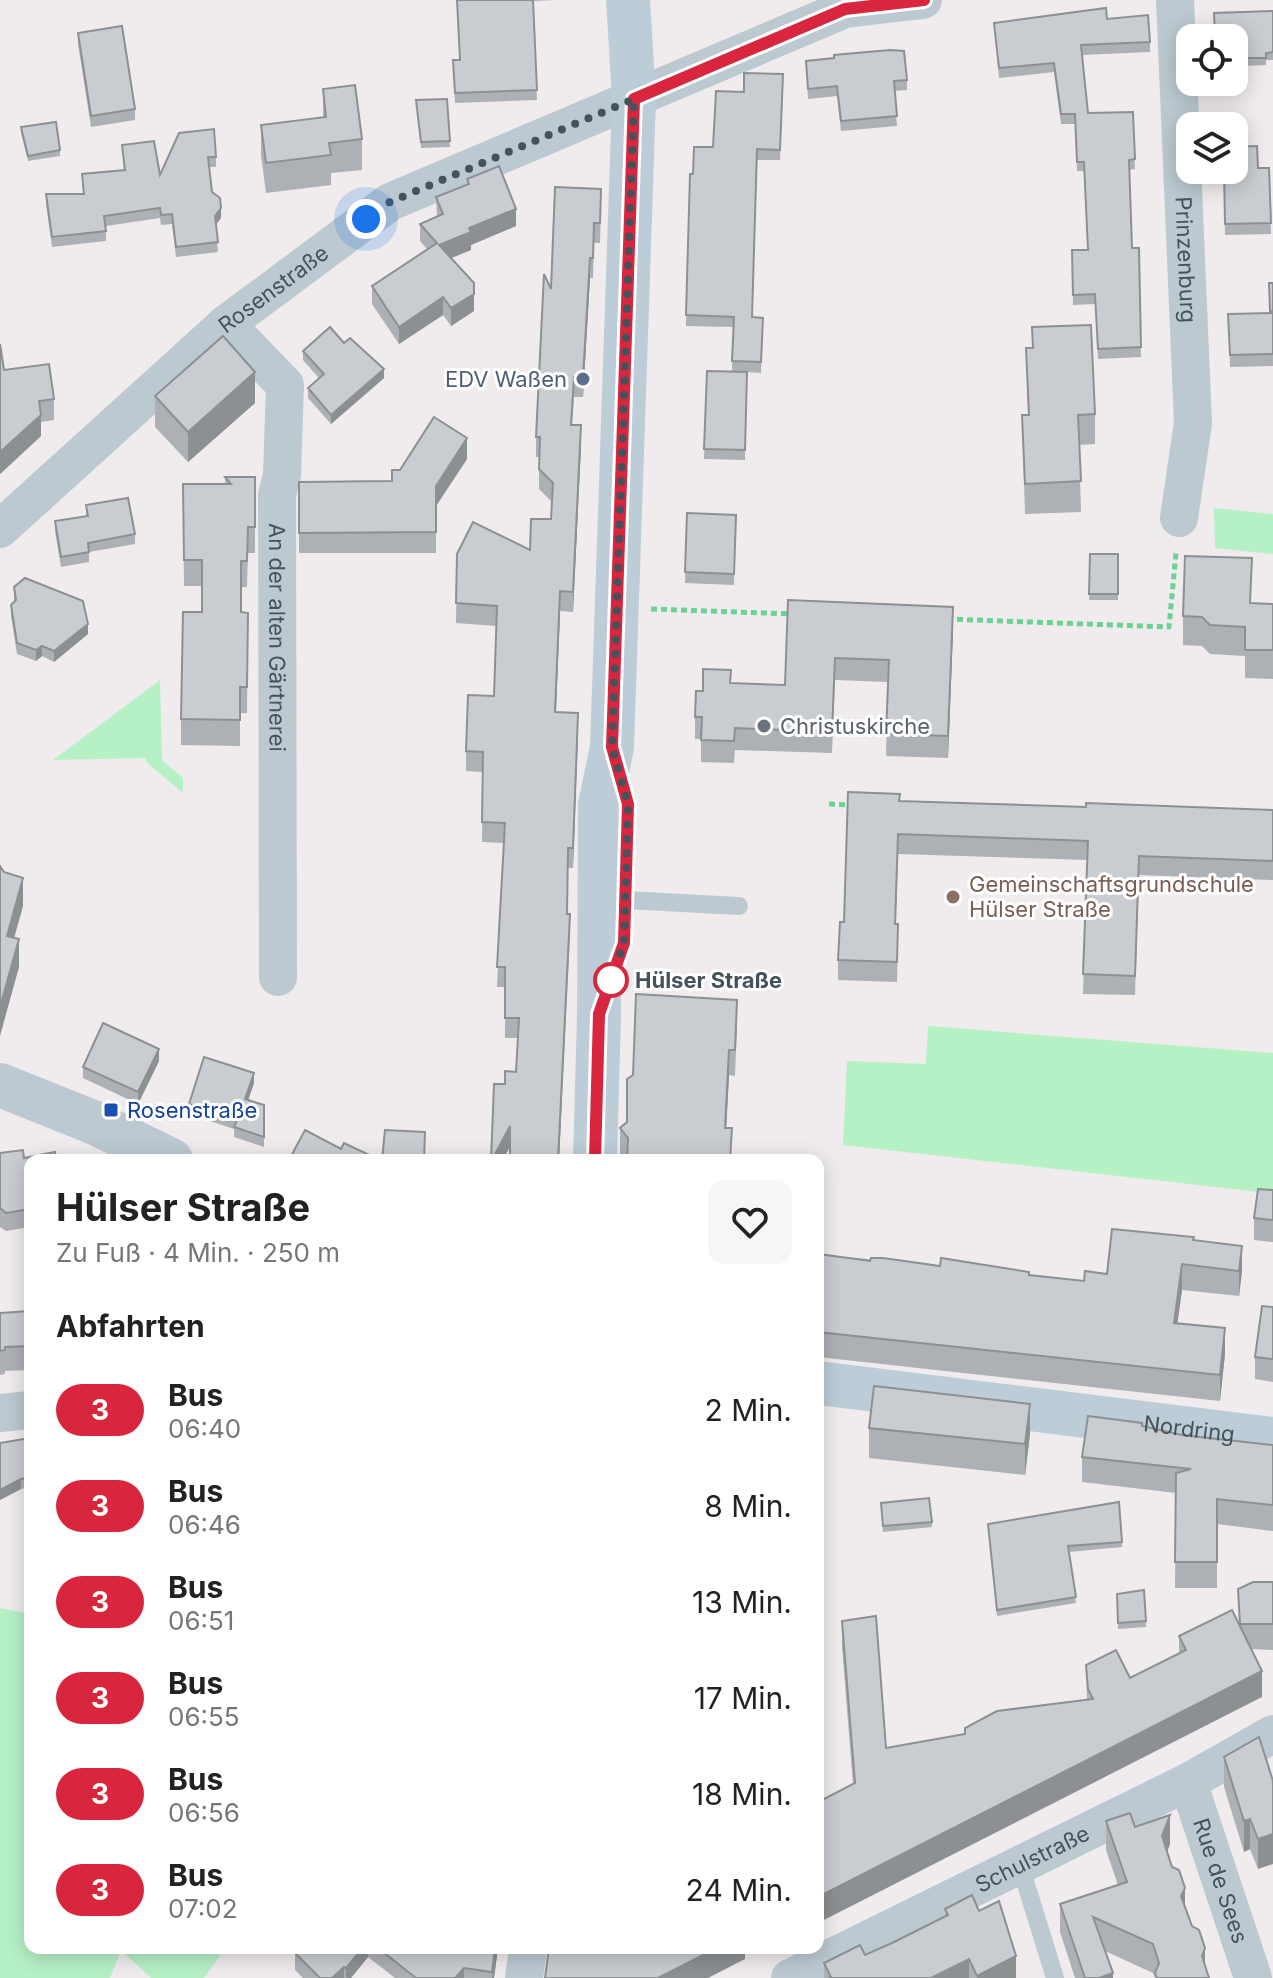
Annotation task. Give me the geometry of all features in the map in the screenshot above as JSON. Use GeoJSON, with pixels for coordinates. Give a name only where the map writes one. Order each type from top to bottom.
{"type":"FeatureCollection","features":[{"type":"Feature","properties":{"kind":"main road"},"geometry":{"type":"LineString","coordinates":[[595,1154],[600,805],[612,747],[634,99],[628,0]]}},
{"type":"Feature","properties":{"kind":"main road"},"geometry":{"type":"LineString","coordinates":[[599,1014],[624,943],[628,804],[612,747]]}},
{"type":"Feature","properties":{"kind":"main road","name":"Nordring"},"geometry":{"type":"LineString","coordinates":[[824,1384],[1273,1439]]}},
{"type":"Feature","properties":{"kind":"street","name":"Rosenstraße"},"geometry":{"type":"LineString","coordinates":[[0,529],[226,324],[390,202],[845,9],[923,0]]}},
{"type":"Feature","properties":{"kind":"street","name":"Prinzenburg"},"geometry":{"type":"LineString","coordinates":[[1175,0],[1193,423],[1179,518]]}},
{"type":"Feature","properties":{"kind":"street","name":"An der alten Gärtnerei"},"geometry":{"type":"LineString","coordinates":[[226,324],[285,385],[282,475],[277,495],[278,977]]}},
{"type":"Feature","properties":{"kind":"street"},"geometry":{"type":"LineString","coordinates":[[0,1085],[95,1123],[159,1154]]}},
{"type":"Feature","properties":{"kind":"street"},"geometry":{"type":"LineString","coordinates":[[0,1413],[24,1411]]}},
{"type":"Feature","properties":{"kind":"street","name":"Schulstraße"},"geometry":{"type":"LineString","coordinates":[[790,1978],[1188,1782],[1273,1734]]}},
{"type":"Feature","properties":{"kind":"street","name":"Rue de Sees"},"geometry":{"type":"LineString","coordinates":[[1188,1782],[1253,1978]]}},
{"type":"Feature","properties":{"kind":"street"},"geometry":{"type":"LineString","coordinates":[[524,1978],[527,1954]]}},
{"type":"Feature","properties":{"kind":"lane"},"geometry":{"type":"LineString","coordinates":[[625,900],[739,906]]}},
{"type":"Feature","properties":{"kind":"lane"},"geometry":{"type":"LineString","coordinates":[[1020,1865],[1055,1978]]}},
{"type":"Feature","properties":{"kind":"path"},"geometry":{"type":"LineString","coordinates":[[933,619],[1169,627],[1179,518]]}},
{"type":"Feature","properties":{"kind":"path"},"geometry":{"type":"LineString","coordinates":[[618,608],[807,615]]}},
{"type":"Feature","properties":{"kind":"path"},"geometry":{"type":"LineString","coordinates":[[829,804],[859,805]]}},
{"type":"Feature","properties":{"kind":"green space"},"geometry":{"type":"Polygon","coordinates":[[[1214,508],[1273,514],[1273,554],[1215,548],[1214,508]]]}},
{"type":"Feature","properties":{"kind":"green space"},"geometry":{"type":"Polygon","coordinates":[[[160,680],[162,760],[183,778],[183,793],[146,762],[146,758],[53,760],[160,680]]]}},
{"type":"Feature","properties":{"kind":"green space"},"geometry":{"type":"Polygon","coordinates":[[[928,1026],[1273,1053],[1273,1212],[1260,1192],[843,1145],[847,1061],[926,1064],[928,1026]]]}},
{"type":"Feature","properties":{"kind":"green space"},"geometry":{"type":"Polygon","coordinates":[[[0,1608],[24,1613],[24,1954],[119,1954],[110,1978],[0,1978],[0,1608]]]}},
{"type":"Feature","properties":{"kind":"green space"},"geometry":{"type":"Polygon","coordinates":[[[125,1954],[221,1954],[204,1978],[151,1978],[125,1954]]]}},
{"type":"Feature","properties":{"kind":"building"},"geometry":{"type":"Polygon","coordinates":[[[457,0],[533,0],[537,90],[455,93],[453,60],[460,60],[457,0]]]}},
{"type":"Feature","properties":{"kind":"building"},"geometry":{"type":"Polygon","coordinates":[[[1106,8],[1107,19],[1148,15],[1150,42],[1081,45],[1088,113],[1133,112],[1135,159],[1129,160],[1132,248],[1139,248],[1141,347],[1098,349],[1095,294],[1073,295],[1072,250],[1088,250],[1084,162],[1077,162],[1075,114],[1061,114],[1054,63],[999,68],[994,23],[1106,8]]]}},
{"type":"Feature","properties":{"kind":"building"},"geometry":{"type":"Polygon","coordinates":[[[1273,11],[1273,52],[1266,53],[1266,58],[1248,58],[1248,24],[1214,24],[1214,13],[1273,11]]]}},
{"type":"Feature","properties":{"kind":"building"},"geometry":{"type":"Polygon","coordinates":[[[122,26],[135,109],[91,116],[78,33],[122,26]]]}},
{"type":"Feature","properties":{"kind":"building"},"geometry":{"type":"Polygon","coordinates":[[[890,50],[904,51],[907,80],[894,81],[897,116],[841,121],[837,86],[808,89],[806,61],[890,50]]]}},
{"type":"Feature","properties":{"kind":"building"},"geometry":{"type":"Polygon","coordinates":[[[744,73],[783,74],[780,150],[757,149],[752,317],[763,318],[761,362],[732,361],[734,317],[686,315],[690,174],[693,174],[694,147],[713,147],[716,91],[744,92],[744,73]]]}},
{"type":"Feature","properties":{"kind":"building"},"geometry":{"type":"Polygon","coordinates":[[[355,85],[362,139],[329,143],[331,155],[266,163],[261,125],[326,117],[323,89],[355,85]]]}},
{"type":"Feature","properties":{"kind":"building"},"geometry":{"type":"Polygon","coordinates":[[[447,99],[450,141],[421,142],[416,100],[447,99]]]}},
{"type":"Feature","properties":{"kind":"building"},"geometry":{"type":"Polygon","coordinates":[[[56,122],[60,150],[28,156],[21,127],[56,122]]]}},
{"type":"Feature","properties":{"kind":"building"},"geometry":{"type":"Polygon","coordinates":[[[214,129],[216,157],[208,157],[212,192],[220,198],[221,208],[215,216],[218,242],[176,247],[172,214],[161,215],[160,208],[104,216],[106,231],[52,237],[46,194],[84,194],[82,174],[125,170],[122,145],[154,141],[160,175],[179,133],[214,129]]]}},
{"type":"Feature","properties":{"kind":"building"},"geometry":{"type":"Polygon","coordinates":[[[1248,146],[1257,146],[1258,168],[1269,168],[1271,223],[1225,224],[1224,184],[1248,184],[1248,146]]]}},
{"type":"Feature","properties":{"kind":"building"},"geometry":{"type":"Polygon","coordinates":[[[499,166],[516,209],[469,228],[471,232],[439,245],[474,283],[474,294],[451,308],[443,297],[399,327],[372,286],[437,243],[420,224],[443,214],[436,197],[469,184],[467,179],[499,166]]]}},
{"type":"Feature","properties":{"kind":"building"},"geometry":{"type":"Polygon","coordinates":[[[555,187],[601,189],[600,223],[594,223],[593,258],[590,258],[583,377],[574,377],[571,425],[581,425],[573,592],[560,591],[555,712],[578,713],[573,848],[568,848],[567,914],[570,914],[558,1154],[510,1154],[510,1126],[495,1154],[491,1154],[494,1084],[505,1084],[505,1071],[516,1072],[519,1018],[505,1018],[505,967],[497,967],[505,823],[482,822],[483,752],[466,751],[468,695],[494,696],[497,606],[456,603],[457,554],[473,522],[530,550],[531,519],[551,519],[553,483],[539,469],[540,437],[536,437],[544,274],[551,289],[555,187]]]}},
{"type":"Feature","properties":{"kind":"building"},"geometry":{"type":"Polygon","coordinates":[[[1269,283],[1273,283],[1273,311],[1270,311],[1269,283]]]}},
{"type":"Feature","properties":{"kind":"building"},"geometry":{"type":"Polygon","coordinates":[[[1273,313],[1273,354],[1230,355],[1228,314],[1273,313]]]}},
{"type":"Feature","properties":{"kind":"building"},"geometry":{"type":"Polygon","coordinates":[[[1091,325],[1095,414],[1078,415],[1081,481],[1025,484],[1022,415],[1029,415],[1026,348],[1033,348],[1032,327],[1091,325]]]}},
{"type":"Feature","properties":{"kind":"building"},"geometry":{"type":"Polygon","coordinates":[[[330,327],[344,343],[350,338],[384,369],[331,415],[308,388],[324,374],[303,351],[330,327]]]}},
{"type":"Feature","properties":{"kind":"building"},"geometry":{"type":"Polygon","coordinates":[[[223,336],[255,372],[188,432],[155,396],[223,336]]]}},
{"type":"Feature","properties":{"kind":"building"},"geometry":{"type":"Polygon","coordinates":[[[0,344],[4,370],[49,364],[54,399],[39,401],[41,415],[0,452],[0,344]]]}},
{"type":"Feature","properties":{"kind":"building"},"geometry":{"type":"Polygon","coordinates":[[[707,371],[747,372],[745,450],[704,449],[707,371]]]}},
{"type":"Feature","properties":{"kind":"building"},"geometry":{"type":"Polygon","coordinates":[[[434,417],[467,438],[436,486],[436,532],[299,533],[299,482],[392,481],[392,470],[400,470],[434,417]]]}},
{"type":"Feature","properties":{"kind":"building"},"geometry":{"type":"Polygon","coordinates":[[[225,477],[255,477],[255,527],[248,527],[247,561],[241,561],[241,612],[248,613],[247,687],[240,687],[240,720],[181,719],[183,612],[202,612],[202,560],[184,560],[183,484],[231,484],[225,477]]]}},
{"type":"Feature","properties":{"kind":"building"},"geometry":{"type":"Polygon","coordinates":[[[128,498],[135,534],[88,543],[89,552],[61,557],[55,521],[88,516],[86,505],[128,498]]]}},
{"type":"Feature","properties":{"kind":"building"},"geometry":{"type":"Polygon","coordinates":[[[687,513],[736,515],[734,574],[685,572],[687,513]]]}},
{"type":"Feature","properties":{"kind":"building"},"geometry":{"type":"Polygon","coordinates":[[[1090,554],[1118,554],[1118,594],[1089,594],[1090,554]]]}},
{"type":"Feature","properties":{"kind":"building"},"geometry":{"type":"Polygon","coordinates":[[[1185,556],[1252,558],[1250,603],[1273,604],[1273,650],[1245,650],[1245,627],[1210,625],[1202,617],[1183,616],[1185,556]]]}},
{"type":"Feature","properties":{"kind":"building"},"geometry":{"type":"Polygon","coordinates":[[[25,578],[83,601],[88,624],[54,651],[42,646],[36,650],[17,643],[11,605],[16,600],[14,587],[25,578]]]}},
{"type":"Feature","properties":{"kind":"building"},"geometry":{"type":"Polygon","coordinates":[[[788,600],[953,607],[948,736],[886,734],[889,660],[835,658],[832,732],[735,728],[734,741],[701,740],[702,717],[695,717],[696,691],[703,691],[703,669],[731,670],[730,683],[785,685],[788,600]]]}},
{"type":"Feature","properties":{"kind":"building"},"geometry":{"type":"Polygon","coordinates":[[[848,792],[900,794],[899,801],[1086,807],[1086,803],[1273,810],[1273,861],[1139,856],[1135,976],[1083,974],[1088,841],[898,834],[897,962],[838,960],[840,922],[844,922],[848,792]]]}},
{"type":"Feature","properties":{"kind":"building"},"geometry":{"type":"Polygon","coordinates":[[[0,866],[4,872],[23,878],[7,936],[19,939],[0,1007],[0,866]]]}},
{"type":"Feature","properties":{"kind":"building"},"geometry":{"type":"Polygon","coordinates":[[[636,994],[737,1000],[735,1050],[729,1050],[725,1128],[732,1128],[730,1154],[627,1154],[628,1138],[620,1128],[627,1122],[627,1079],[633,1075],[636,994]]]}},
{"type":"Feature","properties":{"kind":"building"},"geometry":{"type":"Polygon","coordinates":[[[103,1023],[159,1049],[138,1092],[83,1067],[103,1023]]]}},
{"type":"Feature","properties":{"kind":"building"},"geometry":{"type":"Polygon","coordinates":[[[204,1057],[254,1073],[245,1099],[264,1105],[264,1137],[234,1127],[237,1120],[189,1104],[204,1057]]]}},
{"type":"Feature","properties":{"kind":"building"},"geometry":{"type":"Polygon","coordinates":[[[305,1130],[341,1149],[344,1143],[367,1154],[292,1154],[305,1130]]]}},
{"type":"Feature","properties":{"kind":"building"},"geometry":{"type":"Polygon","coordinates":[[[385,1130],[425,1132],[424,1154],[383,1154],[385,1130]]]}},
{"type":"Feature","properties":{"kind":"building"},"geometry":{"type":"Polygon","coordinates":[[[23,1150],[24,1210],[6,1213],[0,1208],[0,1153],[23,1150]]]}},
{"type":"Feature","properties":{"kind":"building"},"geometry":{"type":"Polygon","coordinates":[[[1258,1189],[1273,1190],[1273,1220],[1254,1218],[1258,1189]]]}},
{"type":"Feature","properties":{"kind":"building"},"geometry":{"type":"Polygon","coordinates":[[[1112,1229],[1194,1237],[1193,1240],[1242,1246],[1239,1271],[1182,1264],[1174,1323],[1225,1328],[1220,1375],[824,1333],[824,1255],[870,1261],[871,1258],[883,1258],[940,1266],[941,1258],[1029,1272],[1029,1275],[1084,1281],[1085,1271],[1107,1274],[1112,1229]]]}},
{"type":"Feature","properties":{"kind":"building"},"geometry":{"type":"Polygon","coordinates":[[[1262,1306],[1273,1307],[1273,1359],[1255,1357],[1262,1306]]]}},
{"type":"Feature","properties":{"kind":"building"},"geometry":{"type":"Polygon","coordinates":[[[24,1311],[24,1346],[5,1347],[0,1351],[0,1313],[24,1311]]]}},
{"type":"Feature","properties":{"kind":"building"},"geometry":{"type":"Polygon","coordinates":[[[874,1386],[1030,1404],[1025,1444],[869,1428],[874,1386]]]}},
{"type":"Feature","properties":{"kind":"building"},"geometry":{"type":"Polygon","coordinates":[[[1088,1416],[1142,1423],[1142,1426],[1182,1435],[1273,1445],[1273,1505],[1217,1499],[1217,1562],[1175,1562],[1176,1473],[1191,1469],[1082,1457],[1088,1416]]]}},
{"type":"Feature","properties":{"kind":"building"},"geometry":{"type":"Polygon","coordinates":[[[24,1439],[24,1478],[0,1490],[0,1443],[24,1439]]]}},
{"type":"Feature","properties":{"kind":"building"},"geometry":{"type":"Polygon","coordinates":[[[929,1498],[932,1522],[883,1526],[881,1503],[929,1498]]]}},
{"type":"Feature","properties":{"kind":"building"},"geometry":{"type":"Polygon","coordinates":[[[1119,1502],[1122,1542],[1068,1546],[1076,1597],[997,1610],[988,1524],[1119,1502]]]}},
{"type":"Feature","properties":{"kind":"building"},"geometry":{"type":"Polygon","coordinates":[[[1253,1582],[1273,1582],[1273,1624],[1240,1624],[1238,1589],[1253,1582]]]}},
{"type":"Feature","properties":{"kind":"building"},"geometry":{"type":"Polygon","coordinates":[[[1144,1590],[1146,1621],[1118,1623],[1117,1594],[1144,1590]]]}},
{"type":"Feature","properties":{"kind":"building"},"geometry":{"type":"Polygon","coordinates":[[[1232,1610],[1262,1671],[824,1894],[824,1799],[855,1783],[842,1621],[876,1616],[886,1748],[965,1734],[965,1728],[997,1711],[1093,1699],[1088,1689],[1086,1665],[1116,1650],[1130,1678],[1186,1650],[1179,1636],[1232,1610]]]}},
{"type":"Feature","properties":{"kind":"building"},"geometry":{"type":"Polygon","coordinates":[[[1259,1737],[1273,1781],[1273,1834],[1258,1839],[1250,1819],[1244,1821],[1224,1757],[1259,1737]]]}},
{"type":"Feature","properties":{"kind":"building"},"geometry":{"type":"Polygon","coordinates":[[[1130,1813],[1135,1827],[1170,1815],[1162,1836],[1172,1867],[1179,1870],[1185,1888],[1181,1896],[1192,1926],[1199,1930],[1205,1948],[1202,1956],[1209,1978],[1157,1978],[1155,1973],[1159,1963],[1153,1944],[1093,1917],[1113,1973],[1099,1978],[1085,1978],[1060,1904],[1127,1882],[1106,1821],[1130,1813]]]}},
{"type":"Feature","properties":{"kind":"building"},"geometry":{"type":"Polygon","coordinates":[[[972,1895],[979,1911],[999,1901],[1016,1956],[977,1976],[969,1959],[931,1978],[829,1978],[824,1963],[860,1945],[865,1955],[892,1943],[948,1915],[945,1909],[972,1895]]]}},
{"type":"Feature","properties":{"kind":"building"},"geometry":{"type":"Polygon","coordinates":[[[296,1954],[357,1954],[346,1968],[332,1978],[320,1978],[296,1954]]]}},
{"type":"Feature","properties":{"kind":"building"},"geometry":{"type":"Polygon","coordinates":[[[386,1954],[494,1954],[492,1972],[464,1968],[455,1978],[416,1978],[386,1954]]]}},
{"type":"Feature","properties":{"kind":"building"},"geometry":{"type":"Polygon","coordinates":[[[548,1954],[705,1954],[658,1978],[545,1978],[548,1954]]]}},
{"type":"Feature","properties":{"kind":"bus line","name":"3"},"geometry":{"type":"LineString","coordinates":[[595,1154],[599,1014],[624,943],[628,804],[612,747],[634,99],[845,9],[924,0]]}},
{"type":"Feature","properties":{"kind":"place","name":"EDV Waßen"},"geometry":{"type":"Point","coordinates":[583,379]}},
{"type":"Feature","properties":{"kind":"place","name":"Christuskirche"},"geometry":{"type":"Point","coordinates":[764,726]}},
{"type":"Feature","properties":{"kind":"place","name":"Gemeinschaftsgrundschule Hülser Straße"},"geometry":{"type":"Point","coordinates":[953,897]}},
{"type":"Feature","properties":{"kind":"place","name":"Hülser Straße"},"geometry":{"type":"Point","coordinates":[611,980]}},
{"type":"Feature","properties":{"kind":"place","name":"Rosenstraße"},"geometry":{"type":"Point","coordinates":[111,1110]}},
{"type":"Feature","properties":{"kind":"route"},"geometry":{"type":"LineString","coordinates":[[366,219],[390,202],[634,99],[612,747],[628,804],[624,943],[609,986],[611,980]]}}]}
